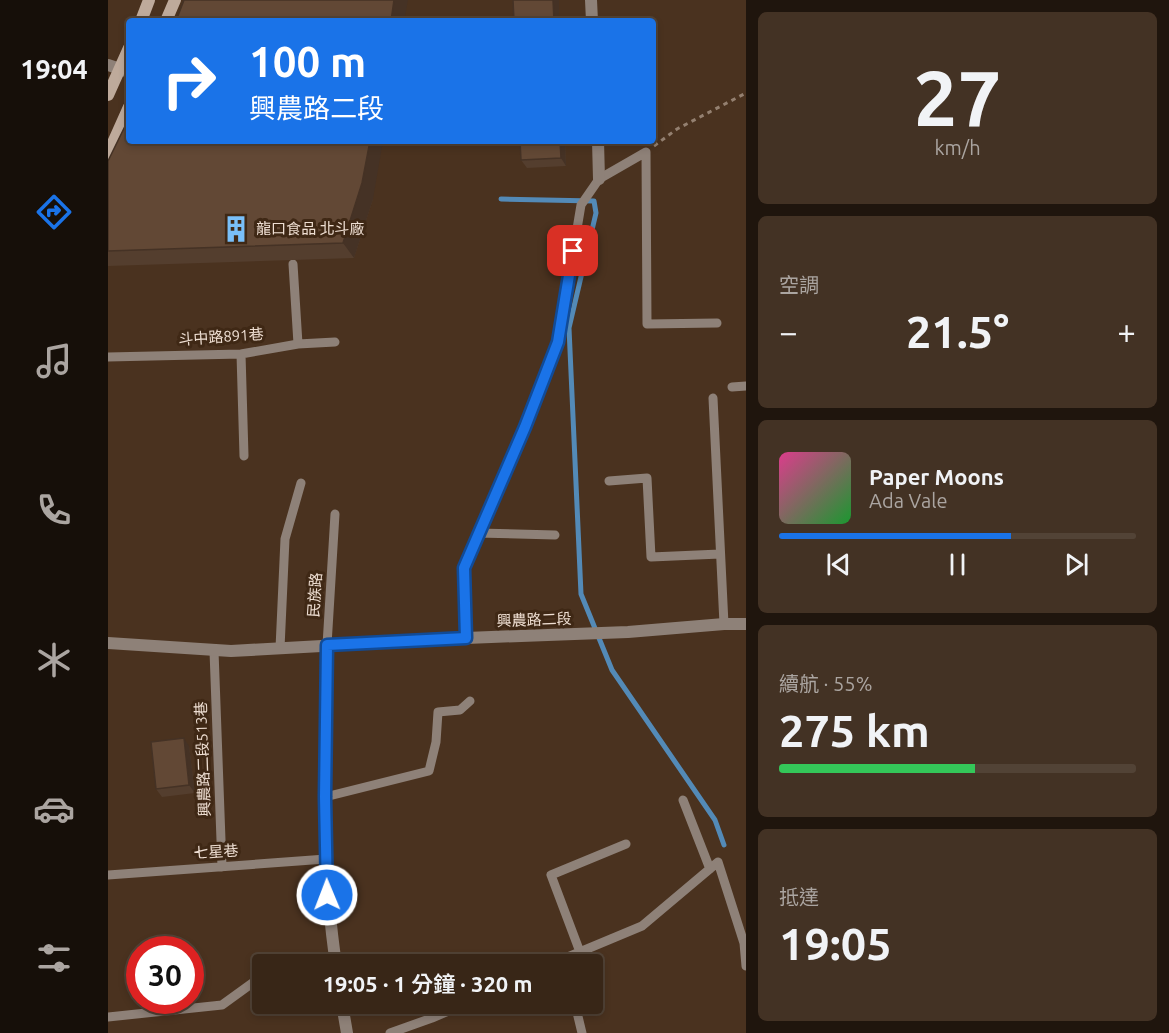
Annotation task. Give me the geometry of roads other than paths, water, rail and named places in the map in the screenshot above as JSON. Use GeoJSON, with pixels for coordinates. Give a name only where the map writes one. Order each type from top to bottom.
{"type":"FeatureCollection","features":[{"type":"Feature","properties":{"kind":"main road"},"geometry":{"type":"LineString","coordinates":[[142,18],[150,0]]}},
{"type":"Feature","properties":{"kind":"main road"},"geometry":{"type":"LineString","coordinates":[[167,18],[175,0]]}},
{"type":"Feature","properties":{"kind":"main road"},"geometry":{"type":"LineString","coordinates":[[108,95],[126,54]]}},
{"type":"Feature","properties":{"kind":"main road"},"geometry":{"type":"LineString","coordinates":[[108,154],[126,114]]}},
{"type":"Feature","properties":{"kind":"street"},"geometry":{"type":"LineString","coordinates":[[591,0],[592,18]]}},
{"type":"Feature","properties":{"kind":"street"},"geometry":{"type":"LineString","coordinates":[[598,144],[599,179]]}},
{"type":"Feature","properties":{"kind":"street","name":"興農路二段"},"geometry":{"type":"LineString","coordinates":[[108,643],[213,651],[628,632],[746,624]]}},
{"type":"Feature","properties":{"kind":"street","name":"民族路"},"geometry":{"type":"LineString","coordinates":[[327,645],[326,859],[327,895],[335,954]]}},
{"type":"Feature","properties":{"kind":"street"},"geometry":{"type":"LineString","coordinates":[[344,1014],[347,1033]]}},
{"type":"Feature","properties":{"kind":"lane"},"geometry":{"type":"LineString","coordinates":[[466,638],[464,568],[525,427],[558,342],[581,205],[599,179],[646,152],[647,324],[717,322]]}},
{"type":"Feature","properties":{"kind":"lane"},"geometry":{"type":"LineString","coordinates":[[293,264],[298,344]]}},
{"type":"Feature","properties":{"kind":"lane","name":"斗中路891巷"},"geometry":{"type":"LineString","coordinates":[[108,357],[241,354],[298,344],[336,342]]}},
{"type":"Feature","properties":{"kind":"lane"},"geometry":{"type":"LineString","coordinates":[[241,354],[244,456]]}},
{"type":"Feature","properties":{"kind":"lane"},"geometry":{"type":"LineString","coordinates":[[732,387],[746,386]]}},
{"type":"Feature","properties":{"kind":"lane"},"geometry":{"type":"LineString","coordinates":[[713,398],[724,624]]}},
{"type":"Feature","properties":{"kind":"lane"},"geometry":{"type":"LineString","coordinates":[[609,482],[647,478],[651,557],[720,554]]}},
{"type":"Feature","properties":{"kind":"lane"},"geometry":{"type":"LineString","coordinates":[[280,648],[285,539],[301,483]]}},
{"type":"Feature","properties":{"kind":"lane","name":"民族路"},"geometry":{"type":"LineString","coordinates":[[327,645],[335,514]]}},
{"type":"Feature","properties":{"kind":"lane"},"geometry":{"type":"LineString","coordinates":[[477,534],[555,535]]}},
{"type":"Feature","properties":{"kind":"lane","name":"興農路二段513巷"},"geometry":{"type":"LineString","coordinates":[[213,651],[222,867]]}},
{"type":"Feature","properties":{"kind":"lane"},"geometry":{"type":"LineString","coordinates":[[325,797],[429,771],[436,742],[438,712],[460,711],[471,701]]}},
{"type":"Feature","properties":{"kind":"lane"},"geometry":{"type":"LineString","coordinates":[[683,800],[710,869]]}},
{"type":"Feature","properties":{"kind":"lane"},"geometry":{"type":"LineString","coordinates":[[580,952],[552,875],[626,844]]}},
{"type":"Feature","properties":{"kind":"lane","name":"七星巷"},"geometry":{"type":"LineString","coordinates":[[108,875],[326,859]]}},
{"type":"Feature","properties":{"kind":"lane"},"geometry":{"type":"LineString","coordinates":[[577,954],[642,926],[718,862],[744,943],[746,966]]}},
{"type":"Feature","properties":{"kind":"lane"},"geometry":{"type":"LineString","coordinates":[[108,1017],[222,1005],[252,983]]}},
{"type":"Feature","properties":{"kind":"lane"},"geometry":{"type":"LineString","coordinates":[[390,1033],[441,1014]]}},
{"type":"Feature","properties":{"kind":"lane"},"geometry":{"type":"LineString","coordinates":[[577,1014],[582,1033]]}},
{"type":"Feature","properties":{"kind":"waterway"},"geometry":{"type":"LineString","coordinates":[[501,199],[594,201],[596,213],[569,328],[581,594],[612,670],[715,820],[724,845]]}},
{"type":"Feature","properties":{"kind":"place","name":"龍口食品 北斗廠"},"geometry":{"type":"Point","coordinates":[236,229]}}]}
